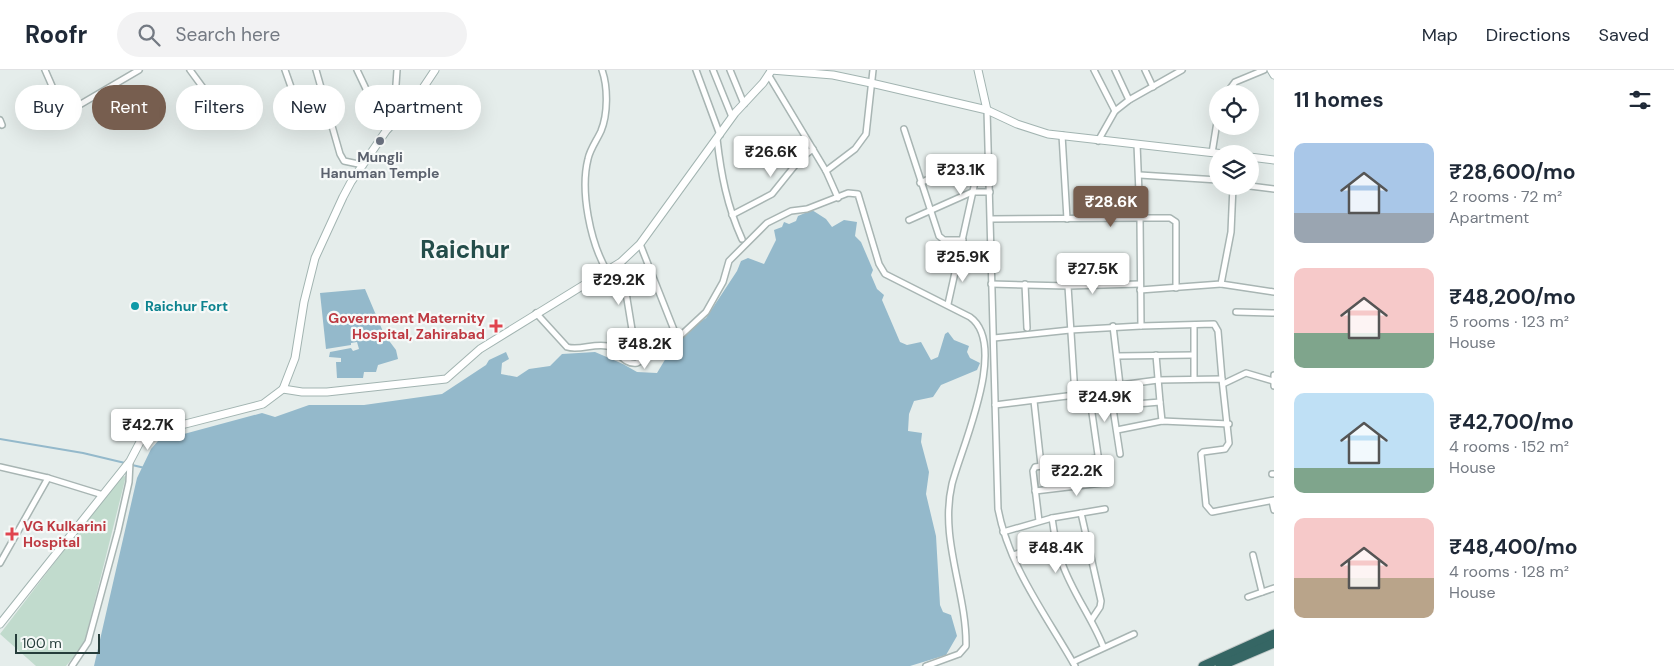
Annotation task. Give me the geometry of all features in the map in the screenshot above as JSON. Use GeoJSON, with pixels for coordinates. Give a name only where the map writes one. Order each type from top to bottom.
{"type":"FeatureCollection","features":[{"type":"Feature","properties":{"kind":"highway"},"geometry":{"type":"LineString","coordinates":[[1203,666],[1274,634]]}},
{"type":"Feature","properties":{"kind":"highway"},"geometry":{"type":"LineString","coordinates":[[1220,666],[1274,642]]}},
{"type":"Feature","properties":{"kind":"street"},"geometry":{"type":"LineString","coordinates":[[44,70],[63,111],[81,104],[139,70]]}},
{"type":"Feature","properties":{"kind":"street"},"geometry":{"type":"LineString","coordinates":[[190,70],[201,85]]}},
{"type":"Feature","properties":{"kind":"street"},"geometry":{"type":"LineString","coordinates":[[285,70],[290,85]]}},
{"type":"Feature","properties":{"kind":"street"},"geometry":{"type":"LineString","coordinates":[[316,70],[340,154],[344,161],[363,165]]}},
{"type":"Feature","properties":{"kind":"street"},"geometry":{"type":"LineString","coordinates":[[0,624],[131,460],[140,442],[150,433],[263,404],[283,389],[295,358],[304,302],[315,258],[343,197],[386,131],[357,70]]}},
{"type":"Feature","properties":{"kind":"street"},"geometry":{"type":"LineString","coordinates":[[396,85],[397,70]]}},
{"type":"Feature","properties":{"kind":"street"},"geometry":{"type":"LineString","coordinates":[[425,85],[435,70]]}},
{"type":"Feature","properties":{"kind":"street"},"geometry":{"type":"LineString","coordinates":[[602,70],[605,86],[604,122],[588,157],[586,196],[594,242],[607,271]]}},
{"type":"Feature","properties":{"kind":"street"},"geometry":{"type":"LineString","coordinates":[[696,70],[719,137],[721,175],[732,215],[742,239]]}},
{"type":"Feature","properties":{"kind":"street"},"geometry":{"type":"LineString","coordinates":[[712,70],[732,117]]}},
{"type":"Feature","properties":{"kind":"street"},"geometry":{"type":"LineString","coordinates":[[730,70],[744,104]]}},
{"type":"Feature","properties":{"kind":"street"},"geometry":{"type":"LineString","coordinates":[[826,171],[861,142],[866,134],[873,70]]}},
{"type":"Feature","properties":{"kind":"street"},"geometry":{"type":"LineString","coordinates":[[978,70],[989,118],[988,166],[998,509],[1003,532],[1027,584],[1074,664],[1104,646],[1134,634]]}},
{"type":"Feature","properties":{"kind":"street"},"geometry":{"type":"LineString","coordinates":[[1094,70],[1116,111]]}},
{"type":"Feature","properties":{"kind":"street"},"geometry":{"type":"LineString","coordinates":[[1115,70],[1129,100]]}},
{"type":"Feature","properties":{"kind":"street"},"geometry":{"type":"LineString","coordinates":[[1145,70],[1153,87]]}},
{"type":"Feature","properties":{"kind":"street"},"geometry":{"type":"LineString","coordinates":[[1098,141],[1116,111],[1129,100],[1182,70]]}},
{"type":"Feature","properties":{"kind":"street"},"geometry":{"type":"LineString","coordinates":[[1234,85],[1236,82],[1264,70]]}},
{"type":"Feature","properties":{"kind":"street"},"geometry":{"type":"LineString","coordinates":[[1271,70],[1274,75]]}},
{"type":"Feature","properties":{"kind":"street"},"geometry":{"type":"LineString","coordinates":[[283,389],[302,392],[328,392],[437,381],[453,373],[480,349],[621,262],[640,244],[732,117],[770,72]]}},
{"type":"Feature","properties":{"kind":"street"},"geometry":{"type":"LineString","coordinates":[[770,72],[833,75],[871,82],[987,110],[1017,124],[1048,134],[1209,153]]}},
{"type":"Feature","properties":{"kind":"street"},"geometry":{"type":"LineString","coordinates":[[770,72],[826,171],[838,198]]}},
{"type":"Feature","properties":{"kind":"street"},"geometry":{"type":"LineString","coordinates":[[904,129],[929,211],[941,239],[963,240]]}},
{"type":"Feature","properties":{"kind":"street"},"geometry":{"type":"LineString","coordinates":[[1062,135],[1067,219]]}},
{"type":"Feature","properties":{"kind":"street"},"geometry":{"type":"LineString","coordinates":[[1137,144],[1140,175],[1141,326]]}},
{"type":"Feature","properties":{"kind":"street"},"geometry":{"type":"LineString","coordinates":[[732,215],[772,194],[801,158],[813,149]]}},
{"type":"Feature","properties":{"kind":"street"},"geometry":{"type":"LineString","coordinates":[[1259,158],[1274,160]]}},
{"type":"Feature","properties":{"kind":"street"},"geometry":{"type":"LineString","coordinates":[[920,183],[966,162],[971,161],[988,166]]}},
{"type":"Feature","properties":{"kind":"street"},"geometry":{"type":"LineString","coordinates":[[948,304],[979,164]]}},
{"type":"Feature","properties":{"kind":"street"},"geometry":{"type":"LineString","coordinates":[[1140,175],[1209,179]]}},
{"type":"Feature","properties":{"kind":"street"},"geometry":{"type":"LineString","coordinates":[[1259,187],[1274,189]]}},
{"type":"Feature","properties":{"kind":"street"},"geometry":{"type":"LineString","coordinates":[[536,313],[567,347],[606,346],[616,350],[625,362],[630,364],[637,363],[678,338],[706,312],[723,282],[729,261],[768,223],[791,211],[807,209],[851,192],[859,195],[879,264],[885,274],[948,304],[975,321],[980,327],[984,357],[978,406],[953,482],[948,504],[949,533],[966,646],[959,654],[926,666]]}},
{"type":"Feature","properties":{"kind":"street"},"geometry":{"type":"LineString","coordinates":[[910,220],[972,192],[990,192]]}},
{"type":"Feature","properties":{"kind":"street"},"geometry":{"type":"LineString","coordinates":[[1221,284],[1231,232],[1233,195]]}},
{"type":"Feature","properties":{"kind":"street"},"geometry":{"type":"LineString","coordinates":[[991,219],[1170,218],[1176,222],[1176,288]]}},
{"type":"Feature","properties":{"kind":"street"},"geometry":{"type":"LineString","coordinates":[[640,244],[674,330]]}},
{"type":"Feature","properties":{"kind":"street"},"geometry":{"type":"LineString","coordinates":[[621,262],[635,348]]}},
{"type":"Feature","properties":{"kind":"street"},"geometry":{"type":"LineString","coordinates":[[991,284],[1176,288],[1221,284],[1274,292]]}},
{"type":"Feature","properties":{"kind":"street"},"geometry":{"type":"LineString","coordinates":[[1025,284],[1027,328]]}},
{"type":"Feature","properties":{"kind":"street"},"geometry":{"type":"LineString","coordinates":[[1068,286],[1075,395]]}},
{"type":"Feature","properties":{"kind":"street"},"geometry":{"type":"LineString","coordinates":[[1236,312],[1274,313]]}},
{"type":"Feature","properties":{"kind":"street"},"geometry":{"type":"LineString","coordinates":[[994,338],[1113,326],[1214,324],[1216,327],[1229,424],[1228,446],[1201,454],[1206,506],[1212,512],[1273,500],[1274,510]]}},
{"type":"Feature","properties":{"kind":"street"},"geometry":{"type":"LineString","coordinates":[[1194,325],[1194,379]]}},
{"type":"Feature","properties":{"kind":"street"},"geometry":{"type":"LineString","coordinates":[[1113,326],[1120,384]]}},
{"type":"Feature","properties":{"kind":"street"},"geometry":{"type":"LineString","coordinates":[[1156,355],[1162,421]]}},
{"type":"Feature","properties":{"kind":"street"},"geometry":{"type":"LineString","coordinates":[[1117,356],[1193,355]]}},
{"type":"Feature","properties":{"kind":"street"},"geometry":{"type":"LineString","coordinates":[[995,405],[1115,389],[1120,384],[1158,380],[1194,379],[1223,382],[1246,373],[1274,381]]}},
{"type":"Feature","properties":{"kind":"street"},"geometry":{"type":"LineString","coordinates":[[1110,389],[1120,454]]}},
{"type":"Feature","properties":{"kind":"street"},"geometry":{"type":"LineString","coordinates":[[1035,491],[1099,485],[1102,480],[1089,392]]}},
{"type":"Feature","properties":{"kind":"street"},"geometry":{"type":"LineString","coordinates":[[1034,401],[1041,465]]}},
{"type":"Feature","properties":{"kind":"street"},"geometry":{"type":"LineString","coordinates":[[1112,406],[1160,402]]}},
{"type":"Feature","properties":{"kind":"street"},"geometry":{"type":"LineString","coordinates":[[1117,430],[1162,421],[1229,424]]}},
{"type":"Feature","properties":{"kind":"street"},"geometry":{"type":"LineString","coordinates":[[1039,521],[1033,471],[1041,465],[1098,458]]}},
{"type":"Feature","properties":{"kind":"street"},"geometry":{"type":"LineString","coordinates":[[72,666],[88,642],[120,521],[129,482],[131,460]]}},
{"type":"Feature","properties":{"kind":"street"},"geometry":{"type":"LineString","coordinates":[[0,467],[48,478],[103,495]]}},
{"type":"Feature","properties":{"kind":"street"},"geometry":{"type":"LineString","coordinates":[[0,563],[48,478]]}},
{"type":"Feature","properties":{"kind":"street"},"geometry":{"type":"LineString","coordinates":[[1003,532],[1052,518],[1105,509]]}},
{"type":"Feature","properties":{"kind":"street"},"geometry":{"type":"LineString","coordinates":[[1081,513],[1101,601],[1100,607],[1092,620]]}},
{"type":"Feature","properties":{"kind":"street"},"geometry":{"type":"LineString","coordinates":[[1052,518],[1055,541],[1062,564],[1104,646]]}},
{"type":"Feature","properties":{"kind":"street"},"geometry":{"type":"LineString","coordinates":[[1013,555],[1055,541]]}},
{"type":"Feature","properties":{"kind":"street"},"geometry":{"type":"LineString","coordinates":[[1253,555],[1262,592]]}},
{"type":"Feature","properties":{"kind":"street"},"geometry":{"type":"LineString","coordinates":[[1248,597],[1274,588]]}},
{"type":"Feature","properties":{"kind":"street"},"geometry":{"type":"LineString","coordinates":[[946,659],[948,666]]}},
{"type":"Feature","properties":{"kind":"green space"},"geometry":{"type":"Polygon","coordinates":[[[126,476],[84,644],[66,666],[36,666],[0,634],[120,477],[126,476]]]}},
{"type":"Feature","properties":{"kind":"water"},"geometry":{"type":"Polygon","coordinates":[[[812,210],[826,219],[832,227],[844,220],[857,222],[855,236],[861,242],[873,270],[871,275],[877,289],[884,295],[882,300],[900,342],[907,345],[921,342],[931,360],[938,357],[945,334],[948,332],[954,340],[969,346],[967,352],[970,358],[980,363],[977,370],[941,385],[933,397],[914,401],[909,414],[908,431],[922,433],[921,442],[929,472],[926,494],[936,536],[940,605],[943,612],[951,615],[957,636],[946,655],[910,666],[94,666],[137,478],[151,449],[158,441],[262,413],[275,417],[309,405],[364,405],[442,394],[486,365],[489,360],[506,352],[509,359],[502,363],[501,374],[517,377],[529,369],[550,366],[562,354],[595,352],[637,372],[657,373],[672,348],[695,325],[706,318],[737,271],[741,261],[748,258],[764,264],[776,240],[774,230],[782,227],[784,222],[789,224],[796,221],[798,216],[812,210]]]}},
{"type":"Feature","properties":{"kind":"water"},"geometry":{"type":"Polygon","coordinates":[[[365,289],[384,334],[396,350],[398,359],[378,365],[376,372],[364,372],[363,378],[337,378],[336,362],[341,362],[341,358],[329,357],[330,352],[351,348],[353,351],[359,349],[357,342],[351,343],[351,345],[326,349],[320,293],[365,289]]]}},
{"type":"Feature","properties":{"kind":"waterway"},"geometry":{"type":"LineString","coordinates":[[0,439],[83,453],[125,463]]}},
{"type":"Feature","properties":{"kind":"waterway"},"geometry":{"type":"LineString","coordinates":[[132,465],[145,468]]}},
{"type":"Feature","properties":{"kind":"place","name":"Mungli Hanuman Temple"},"geometry":{"type":"Point","coordinates":[380,141]}},
{"type":"Feature","properties":{"kind":"place","name":"Raichur Fort"},"geometry":{"type":"Point","coordinates":[135,306]}},
{"type":"Feature","properties":{"kind":"place","name":"Government Maternity Hospital, Zahirabad"},"geometry":{"type":"Point","coordinates":[496,326]}},
{"type":"Feature","properties":{"kind":"place","name":"VG Kulkarini Hospital"},"geometry":{"type":"Point","coordinates":[12,534]}},
{"type":"Feature","properties":{"kind":"district","name":"Raichur"},"geometry":{"type":"Point","coordinates":[465,250]}}]}
